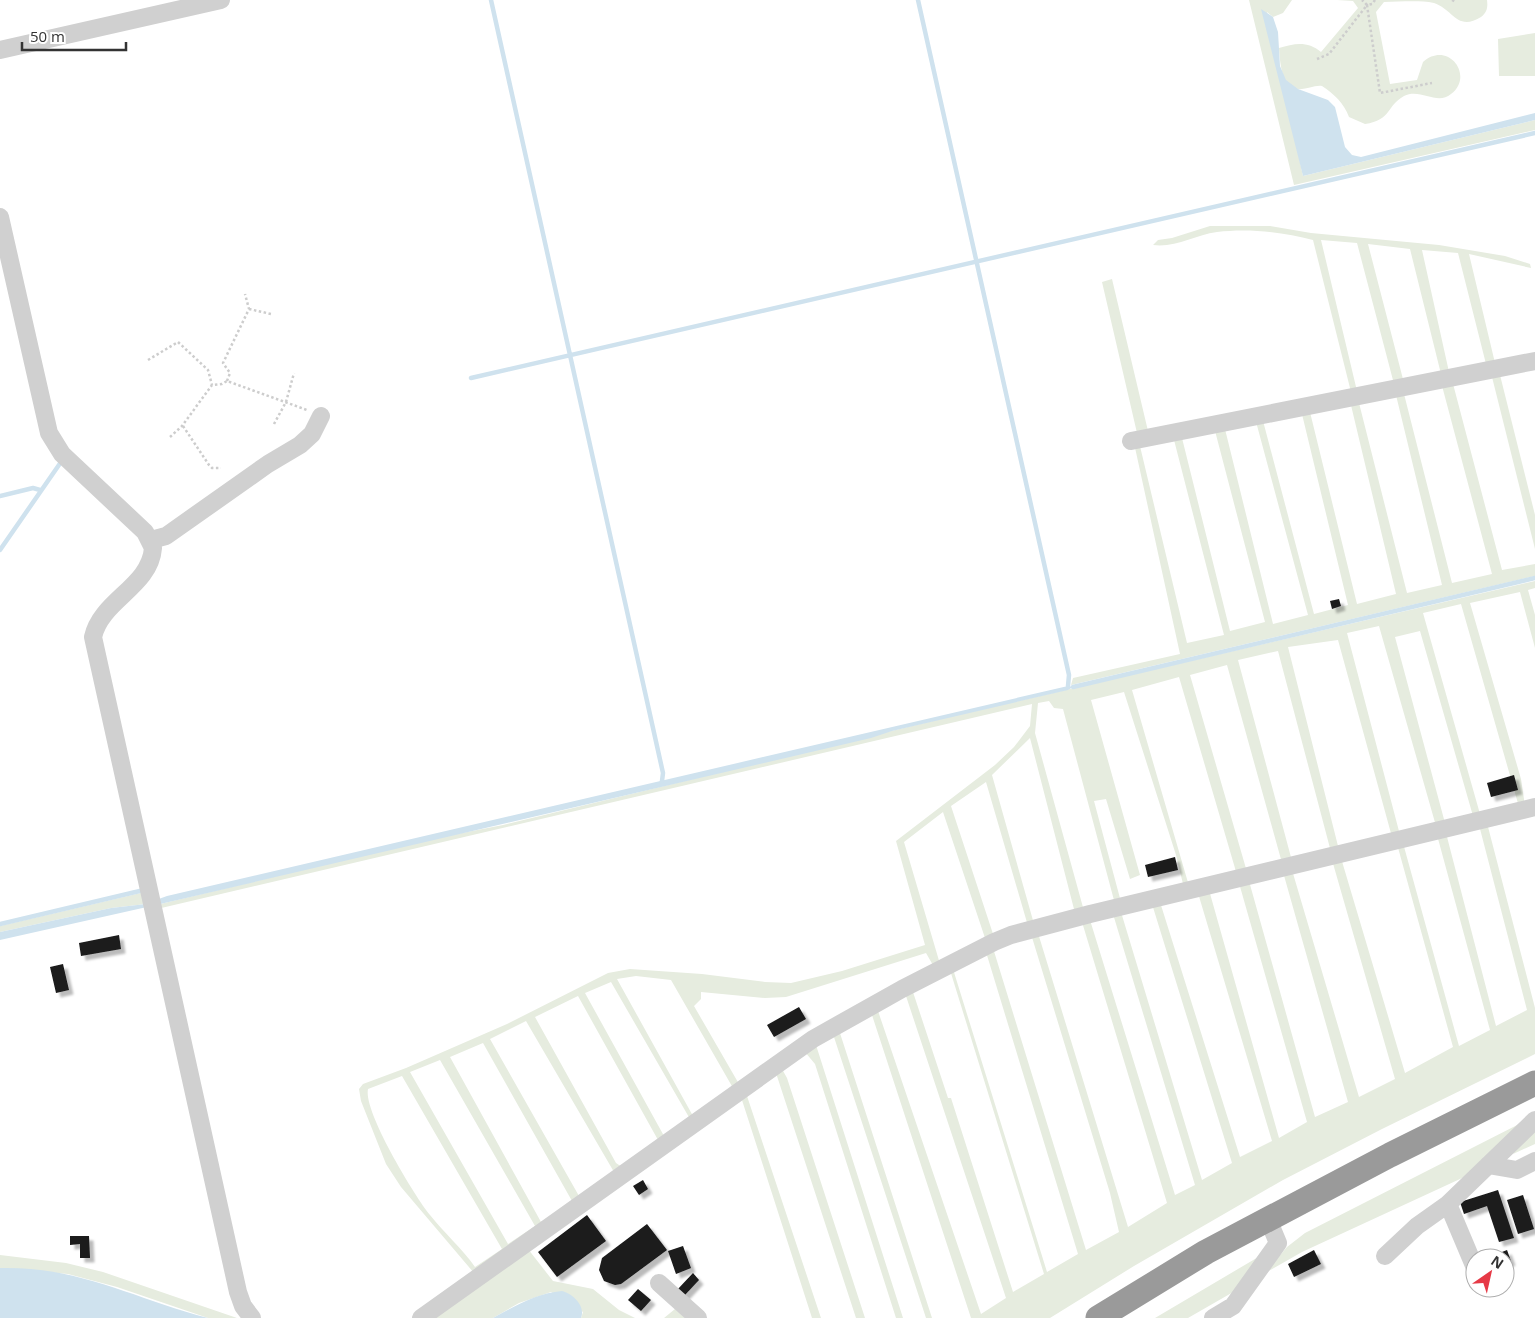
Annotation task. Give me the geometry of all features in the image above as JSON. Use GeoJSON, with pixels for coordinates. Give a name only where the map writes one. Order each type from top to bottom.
{"type":"FeatureCollection","features":[{"type":"Feature","properties":{"kind":"highway"},"geometry":{"type":"LineString","coordinates":[[1098,1318],[1206,1252],[1535,1083]]}},
{"type":"Feature","properties":{"kind":"street"},"geometry":{"type":"LineString","coordinates":[[0,50],[221,0]]}},
{"type":"Feature","properties":{"kind":"street"},"geometry":{"type":"LineString","coordinates":[[0,217],[49,433],[62,454],[151,540],[152,556],[147,570],[100,620],[92,637],[238,1292],[243,1306],[252,1318]]}},
{"type":"Feature","properties":{"kind":"street"},"geometry":{"type":"LineString","coordinates":[[1131,441],[1535,360]]}},
{"type":"Feature","properties":{"kind":"street"},"geometry":{"type":"LineString","coordinates":[[151,540],[166,536],[268,464],[300,445],[312,434],[321,416]]}},
{"type":"Feature","properties":{"kind":"street"},"geometry":{"type":"LineString","coordinates":[[421,1318],[813,1039],[902,989],[994,942],[1090,914],[1535,807]]}},
{"type":"Feature","properties":{"kind":"street"},"geometry":{"type":"LineString","coordinates":[[1385,1256],[1417,1226],[1448,1204],[1535,1120]]}},
{"type":"Feature","properties":{"kind":"street"},"geometry":{"type":"LineString","coordinates":[[1488,1165],[1517,1170],[1535,1161]]}},
{"type":"Feature","properties":{"kind":"street"},"geometry":{"type":"LineString","coordinates":[[1448,1204],[1467,1248]]}},
{"type":"Feature","properties":{"kind":"street"},"geometry":{"type":"LineString","coordinates":[[1213,1318],[1232,1312],[1278,1242],[1268,1219]]}},
{"type":"Feature","properties":{"kind":"street"},"geometry":{"type":"LineString","coordinates":[[659,1283],[698,1318]]}},
{"type":"Feature","properties":{"kind":"path"},"geometry":{"type":"LineString","coordinates":[[1362,0],[1367,6],[1380,93],[1432,83]]}},
{"type":"Feature","properties":{"kind":"path"},"geometry":{"type":"LineString","coordinates":[[1317,59],[1329,54],[1367,6],[1375,0]]}},
{"type":"Feature","properties":{"kind":"path"},"geometry":{"type":"LineString","coordinates":[[1452,0],[1456,2]]}},
{"type":"Feature","properties":{"kind":"path"},"geometry":{"type":"LineString","coordinates":[[170,437],[182,426],[212,385],[222,384],[227,381],[230,373],[223,363],[249,309],[246,294]]}},
{"type":"Feature","properties":{"kind":"path"},"geometry":{"type":"LineString","coordinates":[[249,309],[271,314]]}},
{"type":"Feature","properties":{"kind":"path"},"geometry":{"type":"LineString","coordinates":[[148,360],[178,342],[208,370],[212,385]]}},
{"type":"Feature","properties":{"kind":"path"},"geometry":{"type":"LineString","coordinates":[[274,424],[286,402],[294,373]]}},
{"type":"Feature","properties":{"kind":"path"},"geometry":{"type":"LineString","coordinates":[[227,381],[321,416]]}},
{"type":"Feature","properties":{"kind":"path"},"geometry":{"type":"LineString","coordinates":[[182,426],[209,465],[212,468],[221,468]]}},
{"type":"Feature","properties":{"kind":"shaded area"},"geometry":{"type":"Polygon","coordinates":[[[1249,0],[1292,0],[1283,13],[1273,17],[1267,12],[1303,176],[1535,120],[1535,130],[1294,185],[1249,0]]]}},
{"type":"Feature","properties":{"kind":"shaded area"},"geometry":{"type":"Polygon","coordinates":[[[1337,0],[1487,0],[1487,5],[1486,12],[1481,17],[1466,22],[1461,21],[1434,3],[1415,1],[1384,2],[1376,12],[1390,84],[1417,80],[1423,62],[1432,56],[1441,55],[1455,63],[1459,70],[1460,78],[1458,87],[1446,97],[1434,98],[1417,94],[1404,96],[1380,119],[1365,124],[1349,117],[1338,99],[1322,86],[1298,89],[1288,84],[1282,73],[1279,48],[1301,44],[1316,48],[1321,52],[1358,8],[1353,1],[1337,0]]]}},
{"type":"Feature","properties":{"kind":"shaded area"},"geometry":{"type":"Polygon","coordinates":[[[1535,33],[1535,76],[1499,76],[1498,39],[1535,33]]]}},
{"type":"Feature","properties":{"kind":"shaded area"},"geometry":{"type":"Polygon","coordinates":[[[1210,226],[1270,226],[1311,233],[1439,245],[1505,256],[1530,264],[1531,268],[1469,254],[1495,363],[1486,364],[1458,253],[1422,250],[1449,372],[1441,374],[1410,249],[1368,244],[1404,383],[1394,384],[1357,243],[1321,240],[1357,391],[1351,392],[1313,240],[1278,233],[1241,230],[1217,232],[1169,245],[1153,245],[1158,240],[1172,238],[1210,226]]]}},
{"type":"Feature","properties":{"kind":"shaded area"},"geometry":{"type":"Polygon","coordinates":[[[1112,279],[1148,431],[1137,433],[1102,282],[1112,279]]]}},
{"type":"Feature","properties":{"kind":"shaded area"},"geometry":{"type":"Polygon","coordinates":[[[1499,371],[1535,515],[1535,549],[1491,373],[1499,371]]]}},
{"type":"Feature","properties":{"kind":"shaded area"},"geometry":{"type":"Polygon","coordinates":[[[1452,380],[1502,570],[1535,564],[1535,576],[1071,685],[1073,678],[1180,654],[1134,443],[1139,442],[1187,643],[1224,635],[1173,436],[1181,434],[1230,631],[1265,622],[1214,427],[1224,425],[1273,624],[1308,615],[1255,418],[1262,417],[1314,614],[1348,605],[1301,410],[1309,408],[1357,604],[1396,594],[1350,401],[1358,399],[1407,593],[1442,585],[1395,391],[1403,390],[1452,583],[1492,574],[1441,382],[1452,380]]]}},
{"type":"Feature","properties":{"kind":"shaded area"},"geometry":{"type":"Polygon","coordinates":[[[1535,581],[1535,588],[1528,590],[1535,615],[1535,648],[1520,592],[1470,603],[1521,779],[1525,806],[1519,807],[1461,604],[1423,613],[1480,814],[1473,816],[1420,631],[1395,637],[1445,823],[1436,826],[1379,626],[1347,633],[1400,835],[1392,837],[1338,640],[1288,647],[1339,850],[1331,852],[1278,651],[1238,660],[1292,861],[1282,863],[1227,665],[1190,675],[1247,872],[1237,875],[1179,677],[1132,690],[1189,886],[1184,888],[1176,855],[1124,692],[1091,700],[1140,875],[1130,879],[1106,799],[1094,801],[1121,902],[1115,904],[1063,709],[1054,708],[1049,701],[1038,703],[1035,733],[1084,911],[1075,913],[1030,738],[992,775],[1034,924],[1028,926],[986,782],[951,806],[994,937],[986,941],[943,812],[904,842],[940,964],[934,967],[926,953],[786,997],[765,998],[701,992],[701,999],[694,1006],[739,1084],[690,1119],[611,982],[585,993],[664,1136],[689,1120],[474,1273],[401,1187],[386,1164],[361,1101],[359,1089],[363,1084],[406,1068],[507,1024],[608,973],[630,969],[791,983],[842,971],[925,945],[896,841],[995,765],[1014,747],[1030,726],[1032,704],[157,909],[156,905],[426,840],[503,825],[949,717],[1535,581]],[[636,976],[617,979],[693,1116],[733,1088],[671,980],[636,976]],[[578,996],[535,1017],[616,1163],[622,1167],[658,1140],[578,996]],[[526,1021],[490,1039],[579,1196],[614,1172],[526,1021]],[[483,1043],[450,1057],[541,1222],[572,1201],[483,1043]],[[440,1060],[410,1072],[508,1244],[535,1226],[440,1060]],[[402,1076],[368,1089],[369,1100],[381,1133],[413,1190],[430,1215],[475,1267],[502,1249],[402,1076]]]}},
{"type":"Feature","properties":{"kind":"shaded area"},"geometry":{"type":"Polygon","coordinates":[[[1487,823],[1535,1008],[1535,1054],[1283,1180],[1134,1266],[1050,1318],[971,1318],[871,1012],[877,1008],[981,1314],[1006,1298],[905,993],[912,989],[948,1098],[951,1098],[1013,1292],[1044,1274],[950,970],[953,969],[1047,1272],[1078,1254],[986,952],[993,948],[1086,1250],[1119,1232],[1110,1193],[1031,934],[1038,933],[1128,1227],[1167,1203],[1082,922],[1090,920],[1175,1195],[1195,1185],[1113,914],[1121,912],[1202,1180],[1232,1163],[1152,904],[1160,902],[1240,1157],[1272,1141],[1198,893],[1209,890],[1279,1138],[1307,1122],[1239,883],[1249,881],[1315,1117],[1348,1102],[1283,872],[1292,870],[1359,1097],[1395,1079],[1332,860],[1341,858],[1405,1073],[1453,1047],[1397,844],[1403,843],[1459,1046],[1490,1030],[1437,835],[1446,833],[1496,1026],[1527,1010],[1479,825],[1487,823]]]}},
{"type":"Feature","properties":{"kind":"shaded area"},"geometry":{"type":"Polygon","coordinates":[[[145,892],[146,904],[111,908],[0,932],[0,926],[145,892]]]}},
{"type":"Feature","properties":{"kind":"shaded area"},"geometry":{"type":"Polygon","coordinates":[[[839,1030],[932,1318],[926,1318],[833,1034],[839,1030]]]}},
{"type":"Feature","properties":{"kind":"shaded area"},"geometry":{"type":"Polygon","coordinates":[[[816,1045],[903,1318],[896,1318],[815,1064],[805,1052],[816,1045]]]}},
{"type":"Feature","properties":{"kind":"shaded area"},"geometry":{"type":"Polygon","coordinates":[[[782,1069],[787,1078],[865,1318],[856,1318],[776,1073],[782,1069]]]}},
{"type":"Feature","properties":{"kind":"shaded area"},"geometry":{"type":"Polygon","coordinates":[[[746,1093],[821,1318],[812,1318],[741,1097],[746,1093]]]}},
{"type":"Feature","properties":{"kind":"shaded area"},"geometry":{"type":"Polygon","coordinates":[[[1527,1120],[1473,1173],[1302,1252],[1265,1273],[1287,1247],[1305,1233],[1527,1120]]]}},
{"type":"Feature","properties":{"kind":"shaded area"},"geometry":{"type":"Polygon","coordinates":[[[1535,1130],[1535,1144],[1513,1154],[1523,1138],[1535,1130]]]}},
{"type":"Feature","properties":{"kind":"shaded area"},"geometry":{"type":"Polygon","coordinates":[[[528,1249],[553,1281],[593,1289],[619,1310],[635,1318],[581,1318],[583,1312],[551,1292],[519,1303],[493,1318],[432,1318],[528,1249]]]}},
{"type":"Feature","properties":{"kind":"shaded area"},"geometry":{"type":"Polygon","coordinates":[[[0,1255],[66,1263],[103,1272],[237,1318],[208,1318],[117,1287],[68,1274],[0,1268],[0,1255]]]}},
{"type":"Feature","properties":{"kind":"shaded area"},"geometry":{"type":"Polygon","coordinates":[[[1260,1256],[1235,1291],[1188,1318],[1155,1318],[1260,1256]]]}},
{"type":"Feature","properties":{"kind":"shaded area"},"geometry":{"type":"Polygon","coordinates":[[[675,1309],[685,1318],[664,1318],[675,1309]]]}},
{"type":"Feature","properties":{"kind":"water"},"geometry":{"type":"Polygon","coordinates":[[[1261,9],[1273,17],[1278,32],[1280,66],[1286,80],[1298,89],[1328,100],[1335,107],[1345,147],[1352,155],[1361,157],[1535,113],[1535,120],[1303,176],[1261,9]]]}},
{"type":"Feature","properties":{"kind":"water"},"geometry":{"type":"Polygon","coordinates":[[[1068,686],[1073,687],[1068,690],[892,731],[871,738],[156,905],[156,900],[167,896],[1068,686]]]}},
{"type":"Feature","properties":{"kind":"water"},"geometry":{"type":"Polygon","coordinates":[[[146,904],[147,907],[0,940],[0,932],[111,908],[146,904]]]}},
{"type":"Feature","properties":{"kind":"water"},"geometry":{"type":"Polygon","coordinates":[[[0,1268],[56,1272],[81,1278],[208,1318],[0,1318],[0,1268]]]}},
{"type":"Feature","properties":{"kind":"water"},"geometry":{"type":"Polygon","coordinates":[[[562,1291],[578,1301],[582,1309],[581,1318],[493,1318],[535,1297],[562,1291]]]}},
{"type":"Feature","properties":{"kind":"building"},"geometry":{"type":"Polygon","coordinates":[[[1339,599],[1341,606],[1332,609],[1330,601],[1339,599]]]}},
{"type":"Feature","properties":{"kind":"building"},"geometry":{"type":"Polygon","coordinates":[[[1514,775],[1518,790],[1491,797],[1487,783],[1514,775]]]}},
{"type":"Feature","properties":{"kind":"building"},"geometry":{"type":"Polygon","coordinates":[[[1175,857],[1178,870],[1148,877],[1145,865],[1175,857]]]}},
{"type":"Feature","properties":{"kind":"building"},"geometry":{"type":"Polygon","coordinates":[[[119,935],[121,949],[81,956],[79,943],[119,935]]]}},
{"type":"Feature","properties":{"kind":"building"},"geometry":{"type":"Polygon","coordinates":[[[63,964],[69,990],[56,993],[50,967],[63,964]]]}},
{"type":"Feature","properties":{"kind":"building"},"geometry":{"type":"Polygon","coordinates":[[[799,1007],[806,1019],[774,1037],[767,1025],[799,1007]]]}},
{"type":"Feature","properties":{"kind":"building"},"geometry":{"type":"Polygon","coordinates":[[[643,1180],[648,1189],[639,1195],[633,1186],[643,1180]]]}},
{"type":"Feature","properties":{"kind":"building"},"geometry":{"type":"Polygon","coordinates":[[[1498,1190],[1514,1238],[1499,1242],[1487,1206],[1464,1214],[1460,1202],[1498,1190]]]}},
{"type":"Feature","properties":{"kind":"building"},"geometry":{"type":"Polygon","coordinates":[[[1523,1195],[1534,1229],[1518,1234],[1507,1200],[1523,1195]]]}},
{"type":"Feature","properties":{"kind":"building"},"geometry":{"type":"Polygon","coordinates":[[[587,1215],[606,1241],[557,1277],[538,1252],[587,1215]]]}},
{"type":"Feature","properties":{"kind":"building"},"geometry":{"type":"Polygon","coordinates":[[[647,1224],[667,1250],[621,1284],[615,1285],[604,1281],[599,1270],[602,1258],[647,1224]]]}},
{"type":"Feature","properties":{"kind":"building"},"geometry":{"type":"Polygon","coordinates":[[[70,1236],[89,1236],[90,1258],[80,1258],[80,1244],[70,1245],[70,1236]]]}},
{"type":"Feature","properties":{"kind":"building"},"geometry":{"type":"Polygon","coordinates":[[[683,1246],[691,1268],[676,1274],[668,1251],[683,1246]]]}},
{"type":"Feature","properties":{"kind":"building"},"geometry":{"type":"Polygon","coordinates":[[[1314,1250],[1321,1264],[1294,1277],[1288,1264],[1314,1250]]]}},
{"type":"Feature","properties":{"kind":"building"},"geometry":{"type":"Polygon","coordinates":[[[693,1273],[699,1280],[684,1296],[677,1290],[693,1273]]]}},
{"type":"Feature","properties":{"kind":"building"},"geometry":{"type":"Polygon","coordinates":[[[638,1289],[651,1300],[641,1311],[628,1300],[638,1289]]]}},
{"type":"Feature","properties":{"kind":"waterway"},"geometry":{"type":"LineString","coordinates":[[491,0],[663,773],[662,781]]}},
{"type":"Feature","properties":{"kind":"waterway"},"geometry":{"type":"LineString","coordinates":[[918,0],[1069,675],[1068,686]]}},
{"type":"Feature","properties":{"kind":"waterway"},"geometry":{"type":"LineString","coordinates":[[471,378],[1535,133]]}},
{"type":"Feature","properties":{"kind":"waterway"},"geometry":{"type":"LineString","coordinates":[[0,550],[61,462]]}},
{"type":"Feature","properties":{"kind":"waterway"},"geometry":{"type":"LineString","coordinates":[[0,496],[33,488],[40,490]]}},
{"type":"Feature","properties":{"kind":"waterway"},"geometry":{"type":"LineString","coordinates":[[1073,687],[1535,578]]}},
{"type":"Feature","properties":{"kind":"waterway"},"geometry":{"type":"LineString","coordinates":[[0,924],[144,890]]}}]}
